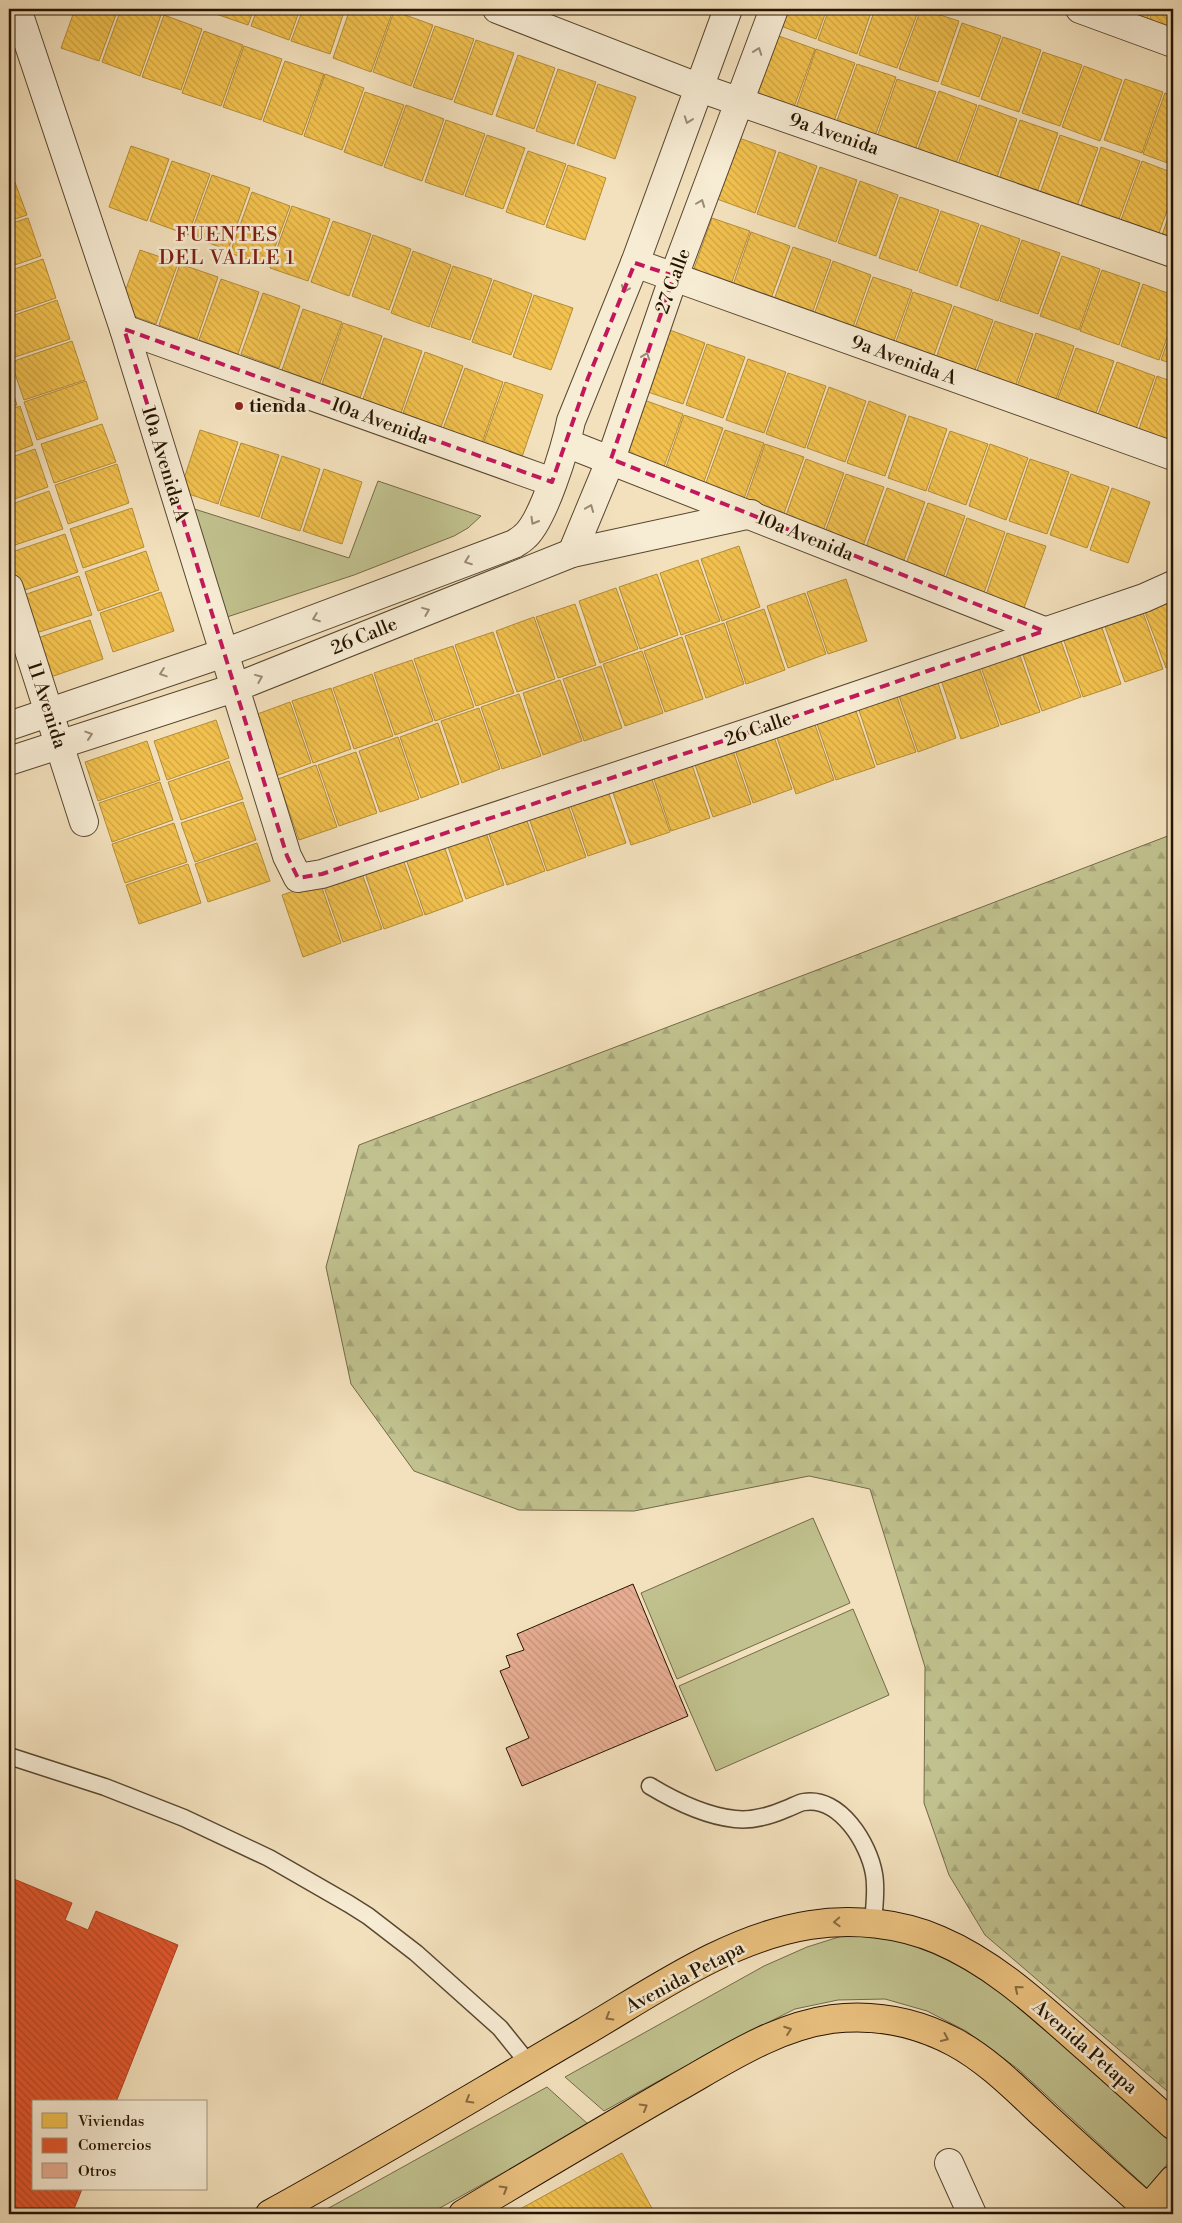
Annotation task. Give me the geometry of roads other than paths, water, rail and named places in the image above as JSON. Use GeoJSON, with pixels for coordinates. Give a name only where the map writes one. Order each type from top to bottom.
{"type":"FeatureCollection","features":[{"type":"Feature","properties":{"kind":"main road","name":"Avenida Petapa"},"geometry":{"type":"LineString","coordinates":[[270,2214],[680,1976],[750,1942],[810,1925],[845,1922],[907,1929],[939,1940],[976,1960],[1010,1981],[1173,2125]]}},
{"type":"Feature","properties":{"kind":"main road"},"geometry":{"type":"LineString","coordinates":[[463,2214],[608,2127],[768,2038],[798,2026],[856,2017],[903,2022],[955,2042],[1005,2079],[1151,2212],[1173,2180]]}},
{"type":"Feature","properties":{"kind":"street","name":"10a Avenida A"},"geometry":{"type":"LineString","coordinates":[[17,9],[124,330],[287,856],[298,878],[322,874],[341,866]]}},
{"type":"Feature","properties":{"kind":"street","name":"9a Avenida"},"geometry":{"type":"LineString","coordinates":[[497,9],[700,88],[1173,253]]}},
{"type":"Feature","properties":{"kind":"street"},"geometry":{"type":"LineString","coordinates":[[552,482],[566,443],[571,421],[635,263],[728,9]]}},
{"type":"Feature","properties":{"kind":"street","name":"27 Calle"},"geometry":{"type":"LineString","coordinates":[[572,554],[611,459],[674,276],[774,9]]}},
{"type":"Feature","properties":{"kind":"street"},"geometry":{"type":"LineString","coordinates":[[1080,9],[1173,44]]}},
{"type":"Feature","properties":{"kind":"street","name":"9a Avenida A"},"geometry":{"type":"LineString","coordinates":[[635,263],[1173,456]]}},
{"type":"Feature","properties":{"kind":"street","name":"10a Avenida"},"geometry":{"type":"LineString","coordinates":[[124,330],[552,482]]}},
{"type":"Feature","properties":{"kind":"street","name":"10a Avenida"},"geometry":{"type":"LineString","coordinates":[[566,443],[751,514],[1044,631]]}},
{"type":"Feature","properties":{"kind":"street","name":"26 Calle"},"geometry":{"type":"LineString","coordinates":[[9,726],[224,652],[514,544],[525,537],[540,511],[552,482]]}},
{"type":"Feature","properties":{"kind":"street","name":"26 Calle"},"geometry":{"type":"LineString","coordinates":[[9,761],[234,688],[572,554],[751,514]]}},
{"type":"Feature","properties":{"kind":"street","name":"26 Calle"},"geometry":{"type":"LineString","coordinates":[[341,866],[750,732],[1144,598],[1173,585]]}},
{"type":"Feature","properties":{"kind":"street","name":"11 Avenida"},"geometry":{"type":"LineString","coordinates":[[9,588],[84,822]]}},
{"type":"Feature","properties":{"kind":"street"},"geometry":{"type":"LineString","coordinates":[[949,2163],[972,2214]]}},
{"type":"Feature","properties":{"kind":"lane"},"geometry":{"type":"LineString","coordinates":[[9,1756],[105,1787],[184,1818],[269,1858],[349,1904],[368,1916],[416,1953],[500,2028],[529,2064]]}},
{"type":"Feature","properties":{"kind":"lane"},"geometry":{"type":"LineString","coordinates":[[650,1786],[686,1804],[735,1819],[759,1819],[804,1802],[824,1803],[839,1813],[853,1827],[865,1845],[874,1874],[874,1924]]}},
{"type":"Feature","properties":{"kind":"place","name":"tienda"},"geometry":{"type":"Point","coordinates":[239,406]}},
{"type":"Feature","properties":{"kind":"district","name":"FUENTES DEL VALLE 1"},"geometry":{"type":"Point","coordinates":[227,246]}}]}
